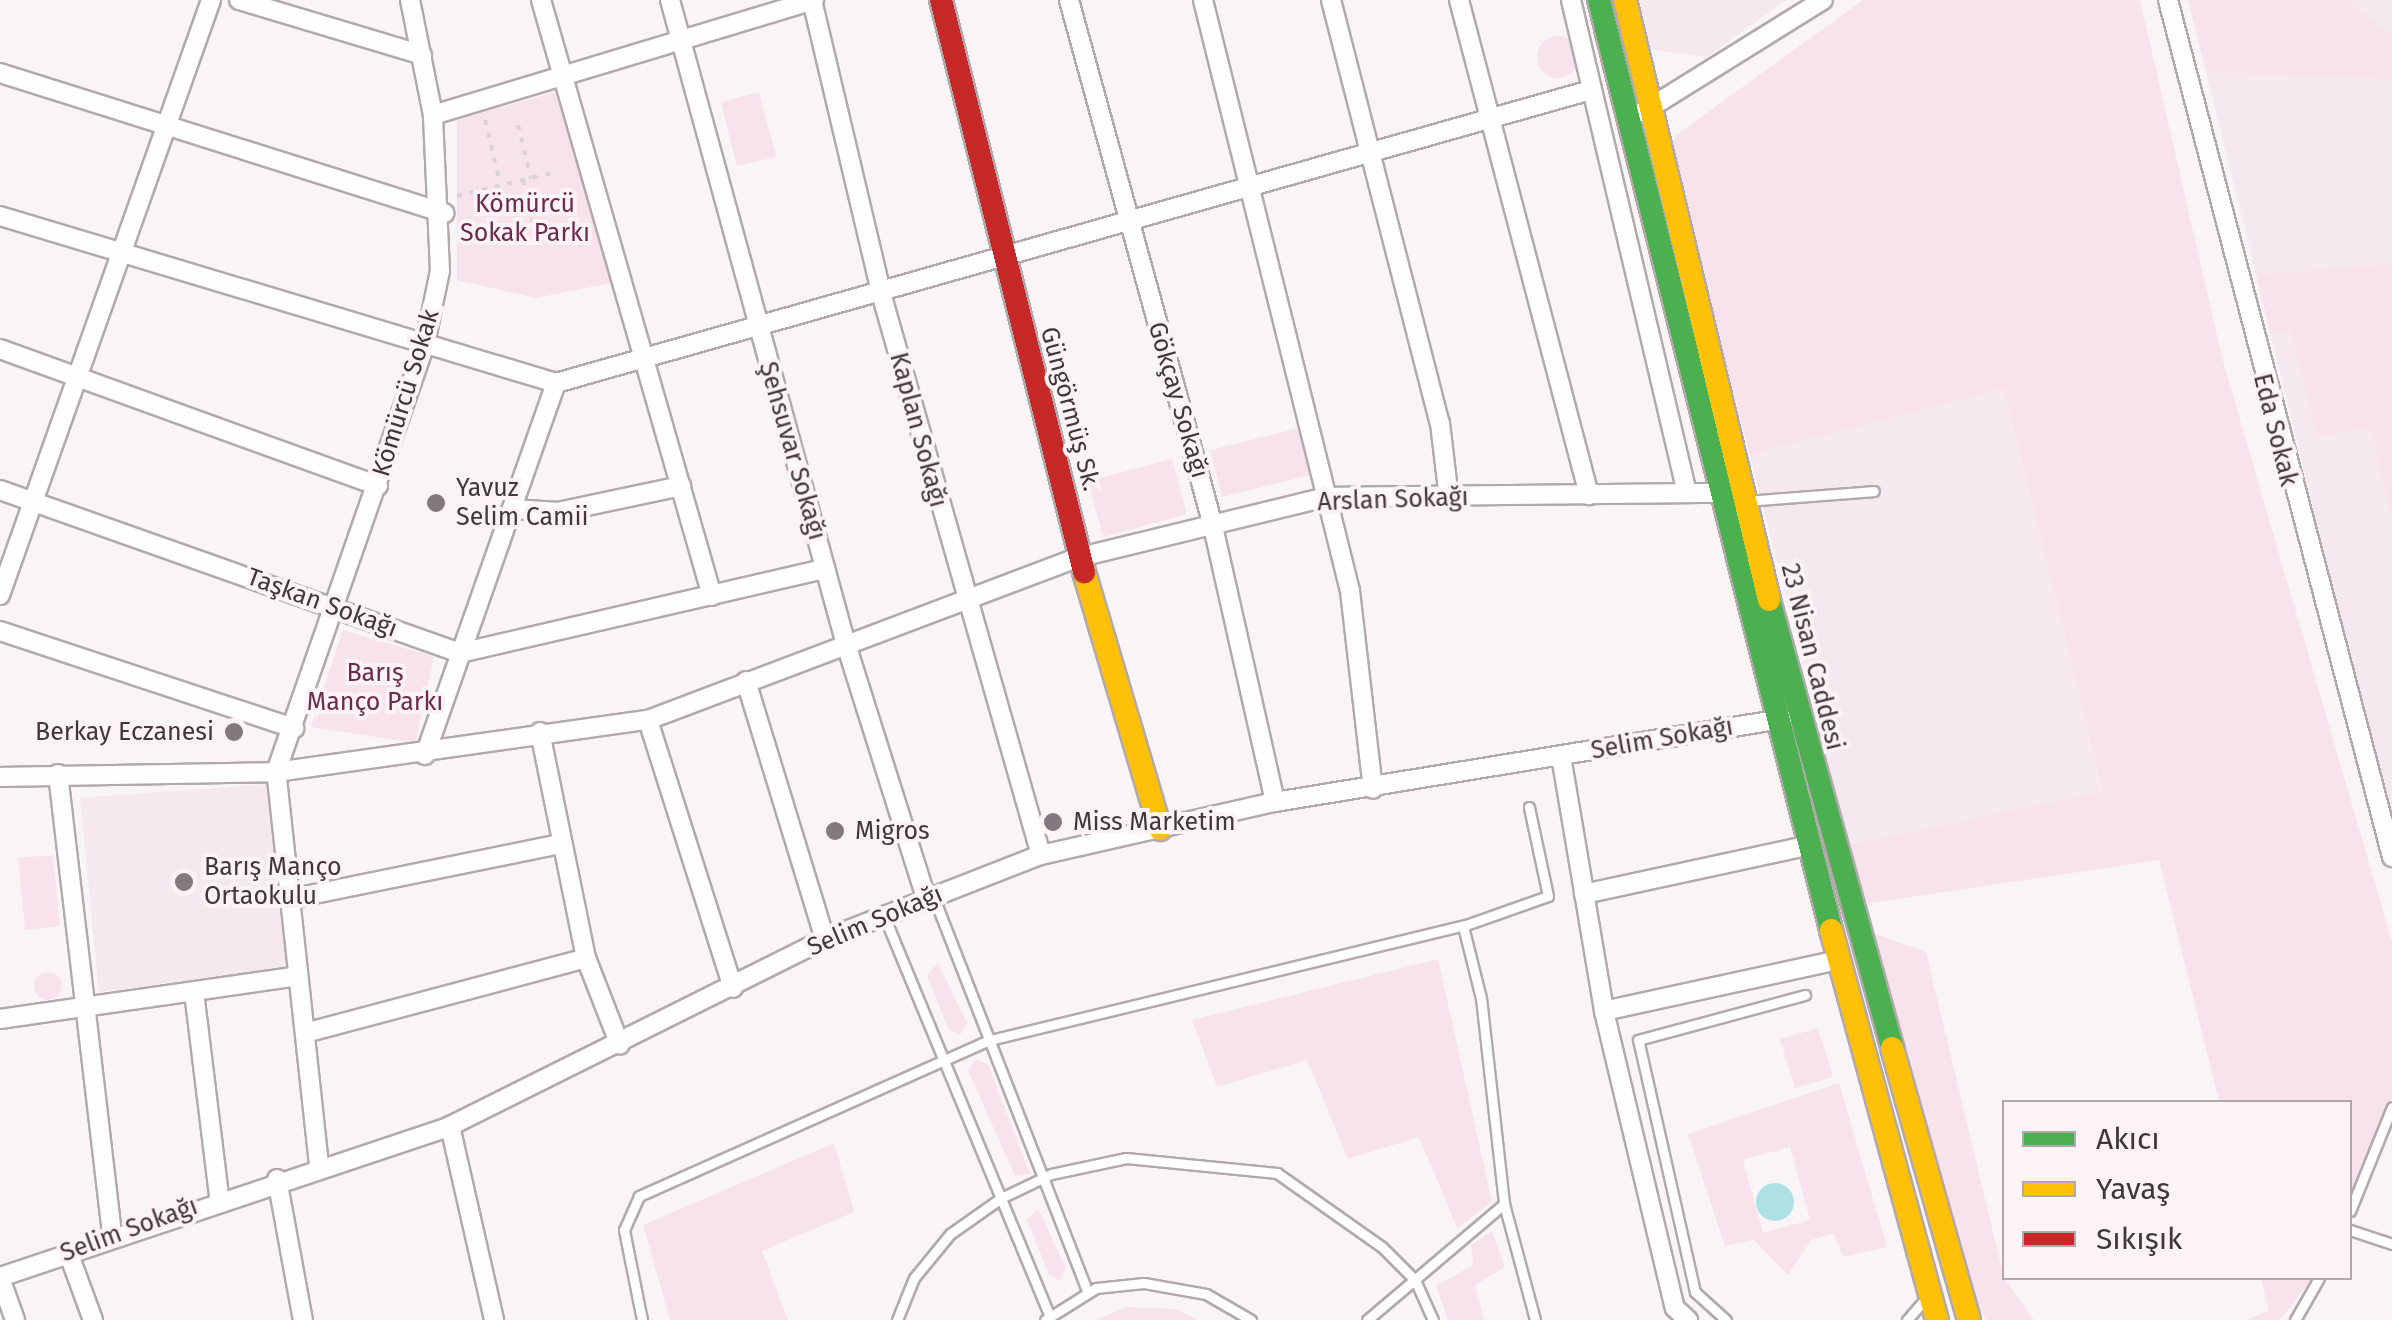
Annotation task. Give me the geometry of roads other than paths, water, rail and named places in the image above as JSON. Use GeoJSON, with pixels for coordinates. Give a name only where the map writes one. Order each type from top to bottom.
{"type":"FeatureCollection","features":[{"type":"Feature","properties":{"kind":"street"},"geometry":{"type":"LineString","coordinates":[[0,594],[211,0]]}},
{"type":"Feature","properties":{"kind":"street"},"geometry":{"type":"LineString","coordinates":[[239,0],[422,55]]}},
{"type":"Feature","properties":{"kind":"street","name":"Kömürcü Sokak"},"geometry":{"type":"LineString","coordinates":[[276,772],[338,608],[424,348],[443,206],[433,115],[410,0]]}},
{"type":"Feature","properties":{"kind":"street"},"geometry":{"type":"LineString","coordinates":[[541,0],[712,596]]}},
{"type":"Feature","properties":{"kind":"street","name":"Şehsuvar Sokağı"},"geometry":{"type":"LineString","coordinates":[[670,0],[825,569],[930,897]]}},
{"type":"Feature","properties":{"kind":"street"},"geometry":{"type":"LineString","coordinates":[[433,115],[813,0]]}},
{"type":"Feature","properties":{"kind":"street","name":"Kaplan Sokağı"},"geometry":{"type":"LineString","coordinates":[[813,0],[881,293],[963,598],[1041,855]]}},
{"type":"Feature","properties":{"kind":"street","name":"Güngörmüş Sk."},"geometry":{"type":"LineString","coordinates":[[941,0],[1002,260],[1080,557],[1160,829]]}},
{"type":"Feature","properties":{"kind":"street","name":"Gökçay Sokağı"},"geometry":{"type":"LineString","coordinates":[[1069,0],[1212,522],[1275,802]]}},
{"type":"Feature","properties":{"kind":"street"},"geometry":{"type":"LineString","coordinates":[[1203,0],[1350,591],[1373,789]]}},
{"type":"Feature","properties":{"kind":"street"},"geometry":{"type":"LineString","coordinates":[[1331,0],[1365,155],[1440,424],[1449,498]]}},
{"type":"Feature","properties":{"kind":"street"},"geometry":{"type":"LineString","coordinates":[[1459,0],[1486,117],[1588,495]]}},
{"type":"Feature","properties":{"kind":"street"},"geometry":{"type":"LineString","coordinates":[[1571,0],[1687,493]]}},
{"type":"Feature","properties":{"kind":"street","name":"23 Nisan Caddesi"},"geometry":{"type":"LineString","coordinates":[[1600,0],[1623,117],[1716,493],[1969,1320]]}},
{"type":"Feature","properties":{"kind":"street","name":"23 Nisan Caddesi"},"geometry":{"type":"LineString","coordinates":[[1625,0],[1744,502],[1806,846],[1936,1320]]}},
{"type":"Feature","properties":{"kind":"street"},"geometry":{"type":"LineString","coordinates":[[1623,117],[1649,110],[1823,0]]}},
{"type":"Feature","properties":{"kind":"street","name":"Eda Sokak"},"geometry":{"type":"LineString","coordinates":[[2168,0],[2392,857]]}},
{"type":"Feature","properties":{"kind":"street"},"geometry":{"type":"LineString","coordinates":[[0,73],[443,206]]}},
{"type":"Feature","properties":{"kind":"street"},"geometry":{"type":"LineString","coordinates":[[0,216],[424,348],[556,384],[1591,90]]}},
{"type":"Feature","properties":{"kind":"street"},"geometry":{"type":"LineString","coordinates":[[0,349],[78,374],[378,486]]}},
{"type":"Feature","properties":{"kind":"street"},"geometry":{"type":"LineString","coordinates":[[425,755],[556,384]]}},
{"type":"Feature","properties":{"kind":"street"},"geometry":{"type":"LineString","coordinates":[[512,509],[558,512],[681,486]]}},
{"type":"Feature","properties":{"kind":"street","name":"Taşkan Sokağı"},"geometry":{"type":"LineString","coordinates":[[0,490],[460,653]]}},
{"type":"Feature","properties":{"kind":"street","name":"Arslan Sokağı"},"geometry":{"type":"LineString","coordinates":[[0,777],[276,772],[425,755],[540,732],[648,720],[846,641],[1080,557],[1212,522],[1326,498],[1716,493]]}},
{"type":"Feature","properties":{"kind":"street"},"geometry":{"type":"LineString","coordinates":[[460,653],[825,569]]}},
{"type":"Feature","properties":{"kind":"street"},"geometry":{"type":"LineString","coordinates":[[0,632],[294,728]]}},
{"type":"Feature","properties":{"kind":"street"},"geometry":{"type":"LineString","coordinates":[[746,681],[825,940]]}},
{"type":"Feature","properties":{"kind":"street","name":"Selim Sokağı"},"geometry":{"type":"LineString","coordinates":[[0,1278],[219,1197],[450,1126],[825,940],[1041,855],[1275,802],[1373,789],[1785,718]]}},
{"type":"Feature","properties":{"kind":"street"},"geometry":{"type":"LineString","coordinates":[[648,720],[732,988]]}},
{"type":"Feature","properties":{"kind":"street"},"geometry":{"type":"LineString","coordinates":[[540,732],[586,958],[620,1045]]}},
{"type":"Feature","properties":{"kind":"street"},"geometry":{"type":"LineString","coordinates":[[1561,756],[1604,1011],[1675,1308],[1688,1320]]}},
{"type":"Feature","properties":{"kind":"street"},"geometry":{"type":"LineString","coordinates":[[276,772],[319,1165]]}},
{"type":"Feature","properties":{"kind":"street"},"geometry":{"type":"LineString","coordinates":[[58,774],[112,1236]]}},
{"type":"Feature","properties":{"kind":"street"},"geometry":{"type":"LineString","coordinates":[[290,900],[560,844]]}},
{"type":"Feature","properties":{"kind":"street"},"geometry":{"type":"LineString","coordinates":[[1584,894],[1806,846]]}},
{"type":"Feature","properties":{"kind":"street"},"geometry":{"type":"LineString","coordinates":[[304,1033],[586,958]]}},
{"type":"Feature","properties":{"kind":"street"},"geometry":{"type":"LineString","coordinates":[[1604,1011],[1837,960]]}},
{"type":"Feature","properties":{"kind":"street"},"geometry":{"type":"LineString","coordinates":[[0,1019],[298,976]]}},
{"type":"Feature","properties":{"kind":"street"},"geometry":{"type":"LineString","coordinates":[[194,992],[219,1197]]}},
{"type":"Feature","properties":{"kind":"street"},"geometry":{"type":"LineString","coordinates":[[450,1126],[494,1320]]}},
{"type":"Feature","properties":{"kind":"street"},"geometry":{"type":"LineString","coordinates":[[277,1178],[303,1320]]}},
{"type":"Feature","properties":{"kind":"street"},"geometry":{"type":"LineString","coordinates":[[68,1252],[93,1320]]}},
{"type":"Feature","properties":{"kind":"street"},"geometry":{"type":"LineString","coordinates":[[0,1278],[14,1320]]}},
{"type":"Feature","properties":{"kind":"lane"},"geometry":{"type":"LineString","coordinates":[[1744,502],[1874,491]]}},
{"type":"Feature","properties":{"kind":"lane"},"geometry":{"type":"LineString","coordinates":[[642,1320],[624,1230],[639,1196],[990,1040],[1464,926],[1548,896],[1529,807]]}},
{"type":"Feature","properties":{"kind":"lane"},"geometry":{"type":"LineString","coordinates":[[930,897],[1088,1292]]}},
{"type":"Feature","properties":{"kind":"lane"},"geometry":{"type":"LineString","coordinates":[[884,916],[1047,1317],[1088,1292],[1144,1283],[1206,1294],[1250,1320]]}},
{"type":"Feature","properties":{"kind":"lane"},"geometry":{"type":"LineString","coordinates":[[1464,926],[1481,998],[1504,1204],[1535,1320]]}},
{"type":"Feature","properties":{"kind":"lane"},"geometry":{"type":"LineString","coordinates":[[1726,1320],[1695,1292],[1638,1040],[1805,994]]}},
{"type":"Feature","properties":{"kind":"lane"},"geometry":{"type":"LineString","coordinates":[[2352,1206],[2392,1107]]}},
{"type":"Feature","properties":{"kind":"lane"},"geometry":{"type":"LineString","coordinates":[[897,1320],[914,1278],[950,1234],[1001,1198],[1043,1178],[1126,1158],[1276,1173],[1324,1200],[1415,1280],[1433,1320]]}},
{"type":"Feature","properties":{"kind":"lane"},"geometry":{"type":"LineString","coordinates":[[1367,1320],[1504,1204]]}},
{"type":"Feature","properties":{"kind":"lane"},"geometry":{"type":"LineString","coordinates":[[2352,1231],[2392,1244]]}},
{"type":"Feature","properties":{"kind":"lane"},"geometry":{"type":"LineString","coordinates":[[2298,1319],[2319,1280]]}},
{"type":"Feature","properties":{"kind":"lane"},"geometry":{"type":"LineString","coordinates":[[1907,1320],[1928,1296]]}},
{"type":"Feature","properties":{"kind":"water"},"geometry":{"type":"Polygon","coordinates":[[[1775,1183],[1789,1188],[1794,1202],[1789,1216],[1775,1221],[1761,1216],[1756,1202],[1761,1188],[1775,1183]]]}},
{"type":"Feature","properties":{"kind":"place","name":"Yavuz Selim Camii"},"geometry":{"type":"Point","coordinates":[436,503]}},
{"type":"Feature","properties":{"kind":"place","name":"Berkay Eczanesi"},"geometry":{"type":"Point","coordinates":[234,732]}},
{"type":"Feature","properties":{"kind":"place","name":"Miss Marketim"},"geometry":{"type":"Point","coordinates":[1053,822]}},
{"type":"Feature","properties":{"kind":"place","name":"Migros"},"geometry":{"type":"Point","coordinates":[835,831]}},
{"type":"Feature","properties":{"kind":"place","name":"Barış Manço Ortaokulu"},"geometry":{"type":"Point","coordinates":[184,882]}},
{"type":"Feature","properties":{"kind":"park label","name":"Kömürcü Sokak Parkı"},"geometry":{"type":"Point","coordinates":[525,220]}},
{"type":"Feature","properties":{"kind":"park label","name":"Barış Manço Parkı"},"geometry":{"type":"Point","coordinates":[375,688]}}]}
